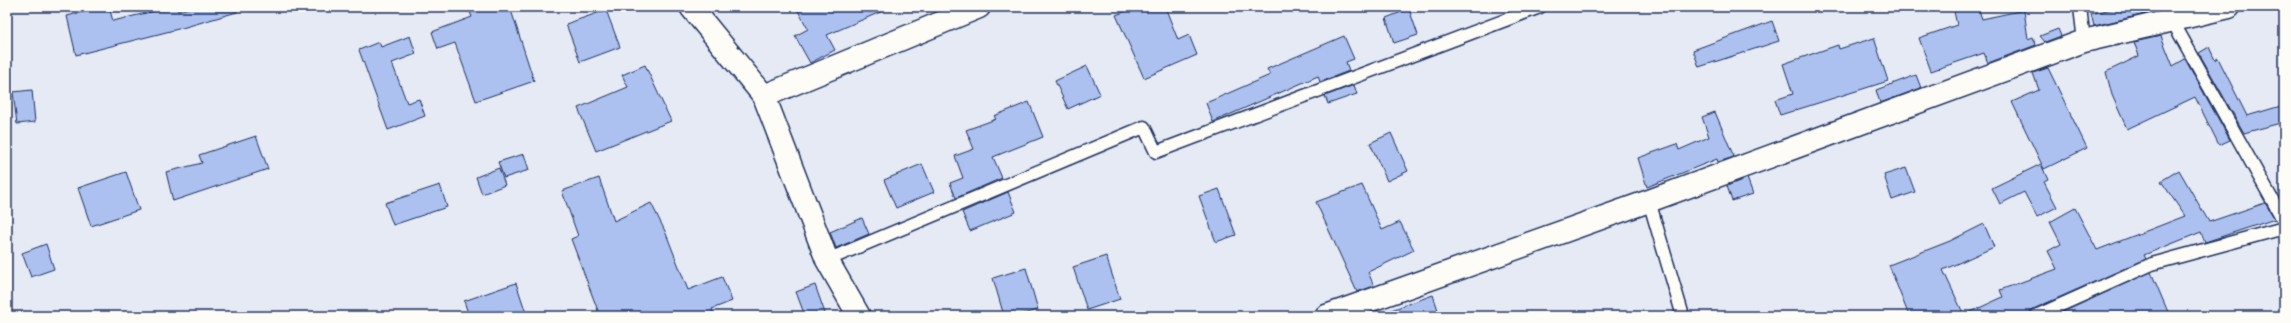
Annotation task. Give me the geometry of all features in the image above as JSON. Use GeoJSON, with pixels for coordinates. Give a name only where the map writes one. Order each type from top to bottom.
{"type":"FeatureCollection","features":[{"type":"Feature","properties":{"kind":"street"},"geometry":{"type":"LineString","coordinates":[[690,7],[764,96],[827,260],[859,316]]}},
{"type":"Feature","properties":{"kind":"street"},"geometry":{"type":"LineString","coordinates":[[764,96],[979,7]]}},
{"type":"Feature","properties":{"kind":"street"},"geometry":{"type":"LineString","coordinates":[[1326,316],[1649,201],[2084,41],[2173,22],[2229,7]]}},
{"type":"Feature","properties":{"kind":"lane"},"geometry":{"type":"LineString","coordinates":[[827,260],[1144,127],[1156,152],[1540,7]]}},
{"type":"Feature","properties":{"kind":"lane"},"geometry":{"type":"LineString","coordinates":[[2080,7],[2084,41]]}},
{"type":"Feature","properties":{"kind":"lane"},"geometry":{"type":"LineString","coordinates":[[2173,22],[2284,221]]}},
{"type":"Feature","properties":{"kind":"lane"},"geometry":{"type":"LineString","coordinates":[[1649,201],[1683,316]]}},
{"type":"Feature","properties":{"kind":"lane"},"geometry":{"type":"LineString","coordinates":[[2036,316],[2152,264],[2284,228]]}},
{"type":"Feature","properties":{"kind":"building"},"geometry":{"type":"Polygon","coordinates":[[[102,7],[109,7],[113,21],[171,7],[177,7],[178,11],[193,7],[236,7],[237,12],[182,28],[76,55],[67,16],[102,7]]]}},
{"type":"Feature","properties":{"kind":"building"},"geometry":{"type":"Polygon","coordinates":[[[468,7],[510,7],[534,81],[476,101],[455,43],[438,49],[432,32],[472,17],[468,7]]]}},
{"type":"Feature","properties":{"kind":"building"},"geometry":{"type":"Polygon","coordinates":[[[796,7],[892,7],[827,35],[835,50],[810,63],[795,36],[808,29],[796,7]]]}},
{"type":"Feature","properties":{"kind":"building"},"geometry":{"type":"Polygon","coordinates":[[[1137,7],[1165,7],[1178,40],[1189,35],[1197,55],[1144,78],[1116,15],[1137,7]]]}},
{"type":"Feature","properties":{"kind":"building"},"geometry":{"type":"Polygon","coordinates":[[[1953,7],[1978,7],[1982,19],[2024,10],[2028,39],[2033,37],[2036,45],[1988,63],[1984,53],[1931,71],[1919,38],[1957,25],[1953,7]]]}},
{"type":"Feature","properties":{"kind":"building"},"geometry":{"type":"Polygon","coordinates":[[[2119,7],[2166,7],[2166,9],[2094,26],[2091,14],[2119,7]]]}},
{"type":"Feature","properties":{"kind":"building"},"geometry":{"type":"Polygon","coordinates":[[[1409,9],[1418,35],[1394,43],[1386,18],[1409,9]]]}},
{"type":"Feature","properties":{"kind":"building"},"geometry":{"type":"Polygon","coordinates":[[[606,10],[620,47],[580,62],[566,24],[606,10]]]}},
{"type":"Feature","properties":{"kind":"building"},"geometry":{"type":"Polygon","coordinates":[[[1772,21],[1779,41],[1699,67],[1693,50],[1772,21]]]}},
{"type":"Feature","properties":{"kind":"building"},"geometry":{"type":"Polygon","coordinates":[[[2058,29],[2061,36],[2045,42],[2040,36],[2058,29]]]}},
{"type":"Feature","properties":{"kind":"building"},"geometry":{"type":"Polygon","coordinates":[[[410,36],[416,54],[392,63],[407,103],[419,99],[425,116],[388,130],[359,50],[379,42],[381,47],[410,36]]]}},
{"type":"Feature","properties":{"kind":"building"},"geometry":{"type":"Polygon","coordinates":[[[1344,36],[1354,59],[1346,62],[1349,71],[1320,82],[1318,76],[1213,122],[1206,103],[1270,75],[1267,69],[1344,36]]]}},
{"type":"Feature","properties":{"kind":"building"},"geometry":{"type":"Polygon","coordinates":[[[2161,36],[2173,66],[2185,59],[2230,140],[2219,145],[2195,97],[2127,129],[2112,95],[2106,72],[2139,56],[2134,42],[2161,36]]]}},
{"type":"Feature","properties":{"kind":"building"},"geometry":{"type":"Polygon","coordinates":[[[1874,38],[1888,81],[1780,115],[1775,100],[1793,94],[1783,64],[1838,45],[1839,49],[1874,38]]]}},
{"type":"Feature","properties":{"kind":"building"},"geometry":{"type":"Polygon","coordinates":[[[2209,47],[2215,60],[2218,58],[2247,116],[2284,105],[2284,122],[2244,133],[2199,53],[2209,47]]]}},
{"type":"Feature","properties":{"kind":"building"},"geometry":{"type":"Polygon","coordinates":[[[645,65],[671,121],[596,151],[578,108],[628,87],[622,75],[645,65]]]}},
{"type":"Feature","properties":{"kind":"building"},"geometry":{"type":"Polygon","coordinates":[[[1087,66],[1100,94],[1068,109],[1055,81],[1087,66]]]}},
{"type":"Feature","properties":{"kind":"building"},"geometry":{"type":"Polygon","coordinates":[[[2048,68],[2087,148],[2044,169],[2012,102],[2039,90],[2033,73],[2048,68]]]}},
{"type":"Feature","properties":{"kind":"building"},"geometry":{"type":"Polygon","coordinates":[[[1916,75],[1921,88],[1880,103],[1876,90],[1916,75]]]}},
{"type":"Feature","properties":{"kind":"building"},"geometry":{"type":"Polygon","coordinates":[[[1354,85],[1357,94],[1328,104],[1325,96],[1354,85]]]}},
{"type":"Feature","properties":{"kind":"building"},"geometry":{"type":"Polygon","coordinates":[[[32,90],[35,122],[17,124],[13,92],[32,90]]]}},
{"type":"Feature","properties":{"kind":"building"},"geometry":{"type":"Polygon","coordinates":[[[1029,102],[1043,137],[993,157],[1002,178],[956,198],[950,183],[963,178],[955,156],[974,149],[966,130],[996,119],[994,116],[1029,102]]]}},
{"type":"Feature","properties":{"kind":"building"},"geometry":{"type":"Polygon","coordinates":[[[1715,112],[1734,157],[1718,162],[1717,159],[1647,187],[1638,158],[1677,144],[1679,150],[1709,137],[1702,117],[1715,112]]]}},
{"type":"Feature","properties":{"kind":"building"},"geometry":{"type":"Polygon","coordinates":[[[1391,133],[1408,171],[1387,181],[1370,143],[1391,133]]]}},
{"type":"Feature","properties":{"kind":"building"},"geometry":{"type":"Polygon","coordinates":[[[256,136],[268,169],[173,201],[166,172],[202,163],[199,155],[256,136]]]}},
{"type":"Feature","properties":{"kind":"building"},"geometry":{"type":"Polygon","coordinates":[[[524,154],[529,170],[504,178],[498,162],[524,154]]]}},
{"type":"Feature","properties":{"kind":"building"},"geometry":{"type":"Polygon","coordinates":[[[922,164],[934,192],[896,208],[884,180],[922,164]]]}},
{"type":"Feature","properties":{"kind":"building"},"geometry":{"type":"Polygon","coordinates":[[[2041,164],[2048,180],[2044,182],[2057,207],[2037,217],[2024,192],[2000,204],[1992,188],[2041,164]]]}},
{"type":"Feature","properties":{"kind":"building"},"geometry":{"type":"Polygon","coordinates":[[[499,168],[505,185],[482,194],[476,177],[499,168]]]}},
{"type":"Feature","properties":{"kind":"building"},"geometry":{"type":"Polygon","coordinates":[[[1906,168],[1915,192],[1892,200],[1884,175],[1906,168]]]}},
{"type":"Feature","properties":{"kind":"building"},"geometry":{"type":"Polygon","coordinates":[[[2179,170],[2209,222],[2265,203],[2275,219],[2205,242],[2201,232],[2144,255],[2146,259],[2033,309],[2029,316],[1909,316],[1889,265],[1950,241],[1984,224],[1994,247],[1943,270],[1964,315],[2003,297],[2000,290],[2057,269],[2048,251],[2061,244],[2050,222],[2075,208],[2097,250],[2185,216],[2161,181],[2179,170]]]}},
{"type":"Feature","properties":{"kind":"building"},"geometry":{"type":"Polygon","coordinates":[[[126,172],[139,210],[91,226],[78,188],[126,172]]]}},
{"type":"Feature","properties":{"kind":"building"},"geometry":{"type":"Polygon","coordinates":[[[599,178],[614,221],[651,203],[665,231],[688,290],[722,277],[732,301],[712,309],[714,316],[600,316],[571,239],[578,236],[562,191],[599,178]]]}},
{"type":"Feature","properties":{"kind":"building"},"geometry":{"type":"Polygon","coordinates":[[[1747,178],[1753,194],[1732,201],[1727,186],[1747,178]]]}},
{"type":"Feature","properties":{"kind":"building"},"geometry":{"type":"Polygon","coordinates":[[[440,185],[447,207],[393,225],[385,203],[440,185]]]}},
{"type":"Feature","properties":{"kind":"building"},"geometry":{"type":"Polygon","coordinates":[[[1362,185],[1382,230],[1400,222],[1414,250],[1368,272],[1374,286],[1357,292],[1316,202],[1362,185]]]}},
{"type":"Feature","properties":{"kind":"building"},"geometry":{"type":"Polygon","coordinates":[[[1219,189],[1236,235],[1216,242],[1199,196],[1219,189]]]}},
{"type":"Feature","properties":{"kind":"building"},"geometry":{"type":"Polygon","coordinates":[[[1008,192],[1016,212],[970,231],[962,212],[1008,192]]]}},
{"type":"Feature","properties":{"kind":"building"},"geometry":{"type":"Polygon","coordinates":[[[862,218],[869,234],[836,248],[830,232],[862,218]]]}},
{"type":"Feature","properties":{"kind":"building"},"geometry":{"type":"Polygon","coordinates":[[[46,244],[54,269],[31,277],[22,253],[46,244]]]}},
{"type":"Feature","properties":{"kind":"building"},"geometry":{"type":"Polygon","coordinates":[[[1106,256],[1120,299],[1087,310],[1073,267],[1106,256]]]}},
{"type":"Feature","properties":{"kind":"building"},"geometry":{"type":"Polygon","coordinates":[[[1026,268],[1038,310],[1016,316],[1004,316],[993,278],[1026,268]]]}},
{"type":"Feature","properties":{"kind":"building"},"geometry":{"type":"Polygon","coordinates":[[[2151,272],[2168,312],[2158,316],[2054,316],[2151,272]]]}},
{"type":"Feature","properties":{"kind":"building"},"geometry":{"type":"Polygon","coordinates":[[[516,283],[527,316],[469,316],[464,301],[516,283]]]}},
{"type":"Feature","properties":{"kind":"building"},"geometry":{"type":"Polygon","coordinates":[[[815,285],[826,316],[805,316],[796,292],[815,285]]]}},
{"type":"Feature","properties":{"kind":"building"},"geometry":{"type":"Polygon","coordinates":[[[1433,295],[1440,316],[1380,316],[1380,314],[1433,295]]]}}]}
